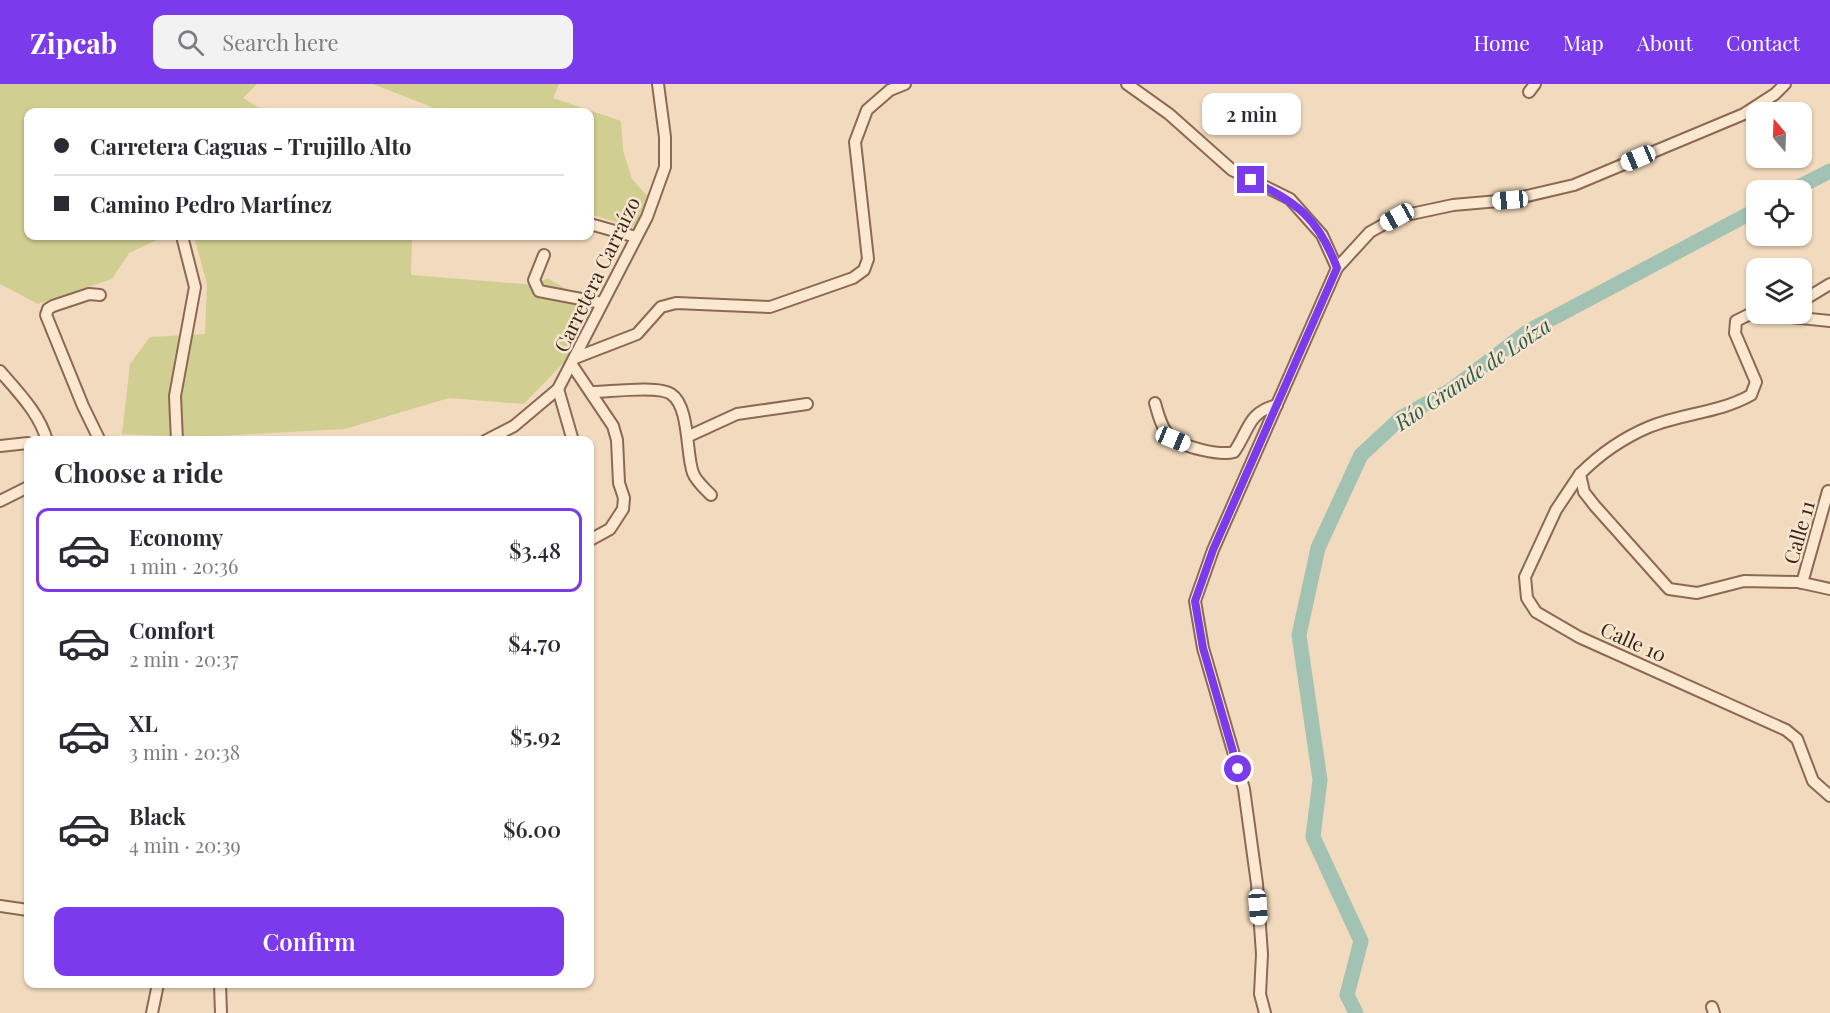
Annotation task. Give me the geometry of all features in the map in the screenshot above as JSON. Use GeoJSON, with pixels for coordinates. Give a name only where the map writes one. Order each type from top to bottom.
{"type":"FeatureCollection","features":[{"type":"Feature","properties":{"kind":"street","name":"Carretera Carraízo"},"geometry":{"type":"LineString","coordinates":[[495,436],[514,426],[558,389],[574,362],[647,217],[665,167],[665,137],[658,84]]}},
{"type":"Feature","properties":{"kind":"street"},"geometry":{"type":"LineString","coordinates":[[594,538],[610,529],[623,509],[624,498],[619,483],[617,440],[613,426],[574,362],[637,334],[661,307],[676,303],[770,307],[853,278],[864,270],[868,259],[855,142],[867,110],[890,90],[905,84]]}},
{"type":"Feature","properties":{"kind":"street"},"geometry":{"type":"LineString","coordinates":[[1127,84],[1169,114],[1232,170],[1290,199],[1322,235],[1337,268]]}},
{"type":"Feature","properties":{"kind":"street"},"geometry":{"type":"LineString","coordinates":[[1265,1013],[1260,994],[1262,954],[1257,884],[1244,789],[1203,648],[1195,601],[1213,550],[1337,268],[1370,232],[1397,217],[1453,205],[1510,200],[1575,185],[1744,114],[1785,84]]}},
{"type":"Feature","properties":{"kind":"street"},"geometry":{"type":"LineString","coordinates":[[594,225],[636,237]]}},
{"type":"Feature","properties":{"kind":"street"},"geometry":{"type":"LineString","coordinates":[[177,436],[175,396],[195,287],[183,240]]}},
{"type":"Feature","properties":{"kind":"street"},"geometry":{"type":"LineString","coordinates":[[544,255],[534,280],[539,291],[602,303]]}},
{"type":"Feature","properties":{"kind":"street"},"geometry":{"type":"LineString","coordinates":[[1812,295],[1830,284]]}},
{"type":"Feature","properties":{"kind":"street"},"geometry":{"type":"LineString","coordinates":[[98,436],[46,315],[48,309],[53,306],[89,294],[99,295]]}},
{"type":"Feature","properties":{"kind":"street","name":"Calle 10"},"geometry":{"type":"LineString","coordinates":[[1746,316],[1736,321],[1735,333],[1756,381],[1751,395],[1731,406],[1650,426],[1601,453],[1580,474],[1556,510],[1525,578],[1527,598],[1536,612],[1579,637],[1786,730],[1797,739],[1813,781],[1830,796]]}},
{"type":"Feature","properties":{"kind":"street"},"geometry":{"type":"LineString","coordinates":[[1812,318],[1830,321]]}},
{"type":"Feature","properties":{"kind":"street"},"geometry":{"type":"LineString","coordinates":[[0,371],[34,414],[46,436]]}},
{"type":"Feature","properties":{"kind":"street"},"geometry":{"type":"LineString","coordinates":[[558,389],[572,436]]}},
{"type":"Feature","properties":{"kind":"street"},"geometry":{"type":"LineString","coordinates":[[592,392],[659,390],[670,393],[676,399],[689,436],[693,474],[711,495]]}},
{"type":"Feature","properties":{"kind":"street"},"geometry":{"type":"LineString","coordinates":[[1155,403],[1166,433],[1173,439],[1223,455],[1234,452],[1251,419],[1260,410],[1277,405]]}},
{"type":"Feature","properties":{"kind":"street"},"geometry":{"type":"LineString","coordinates":[[689,436],[737,414],[807,404]]}},
{"type":"Feature","properties":{"kind":"street"},"geometry":{"type":"LineString","coordinates":[[0,446],[24,443]]}},
{"type":"Feature","properties":{"kind":"street"},"geometry":{"type":"LineString","coordinates":[[1580,474],[1584,492],[1669,589],[1697,593],[1744,581],[1802,583],[1830,589]]}},
{"type":"Feature","properties":{"kind":"street"},"geometry":{"type":"LineString","coordinates":[[0,501],[24,489]]}},
{"type":"Feature","properties":{"kind":"street","name":"Calle 11"},"geometry":{"type":"LineString","coordinates":[[1802,583],[1828,491]]}},
{"type":"Feature","properties":{"kind":"street"},"geometry":{"type":"LineString","coordinates":[[0,906],[24,909]]}},
{"type":"Feature","properties":{"kind":"street"},"geometry":{"type":"LineString","coordinates":[[152,1013],[157,988]]}},
{"type":"Feature","properties":{"kind":"street"},"geometry":{"type":"LineString","coordinates":[[220,988],[221,1013]]}},
{"type":"Feature","properties":{"kind":"shaded area"},"geometry":{"type":"Polygon","coordinates":[[[0,84],[257,84],[243,98],[259,108],[24,108],[24,240],[157,240],[129,253],[112,279],[38,304],[0,284],[0,84]]]}},
{"type":"Feature","properties":{"kind":"shaded area"},"geometry":{"type":"Polygon","coordinates":[[[373,84],[559,84],[553,98],[583,108],[434,108],[373,84]]]}},
{"type":"Feature","properties":{"kind":"shaded area"},"geometry":{"type":"Polygon","coordinates":[[[594,112],[621,121],[623,150],[632,179],[649,198],[638,229],[594,215],[594,112]]]}},
{"type":"Feature","properties":{"kind":"shaded area"},"geometry":{"type":"Polygon","coordinates":[[[195,240],[412,240],[411,275],[536,285],[547,278],[575,294],[589,309],[569,357],[524,404],[449,398],[345,429],[216,436],[122,434],[130,364],[150,337],[205,334],[207,284],[195,240]]]}},
{"type":"Feature","properties":{"kind":"waterway","name":"Río Grande de Loíza"},"geometry":{"type":"LineString","coordinates":[[1812,180],[1830,171]]}},
{"type":"Feature","properties":{"kind":"waterway","name":"Río Grande de Loíza"},"geometry":{"type":"LineString","coordinates":[[1356,1013],[1347,995],[1361,941],[1313,837],[1320,780],[1299,635],[1318,548],[1361,455],[1402,417],[1451,390],[1527,332],[1746,215]]}},
{"type":"Feature","properties":{"kind":"route"},"geometry":{"type":"LineString","coordinates":[[1238,769],[1203,648],[1195,601],[1213,550],[1337,268],[1322,235],[1301,209],[1290,199],[1251,180]]}}]}
